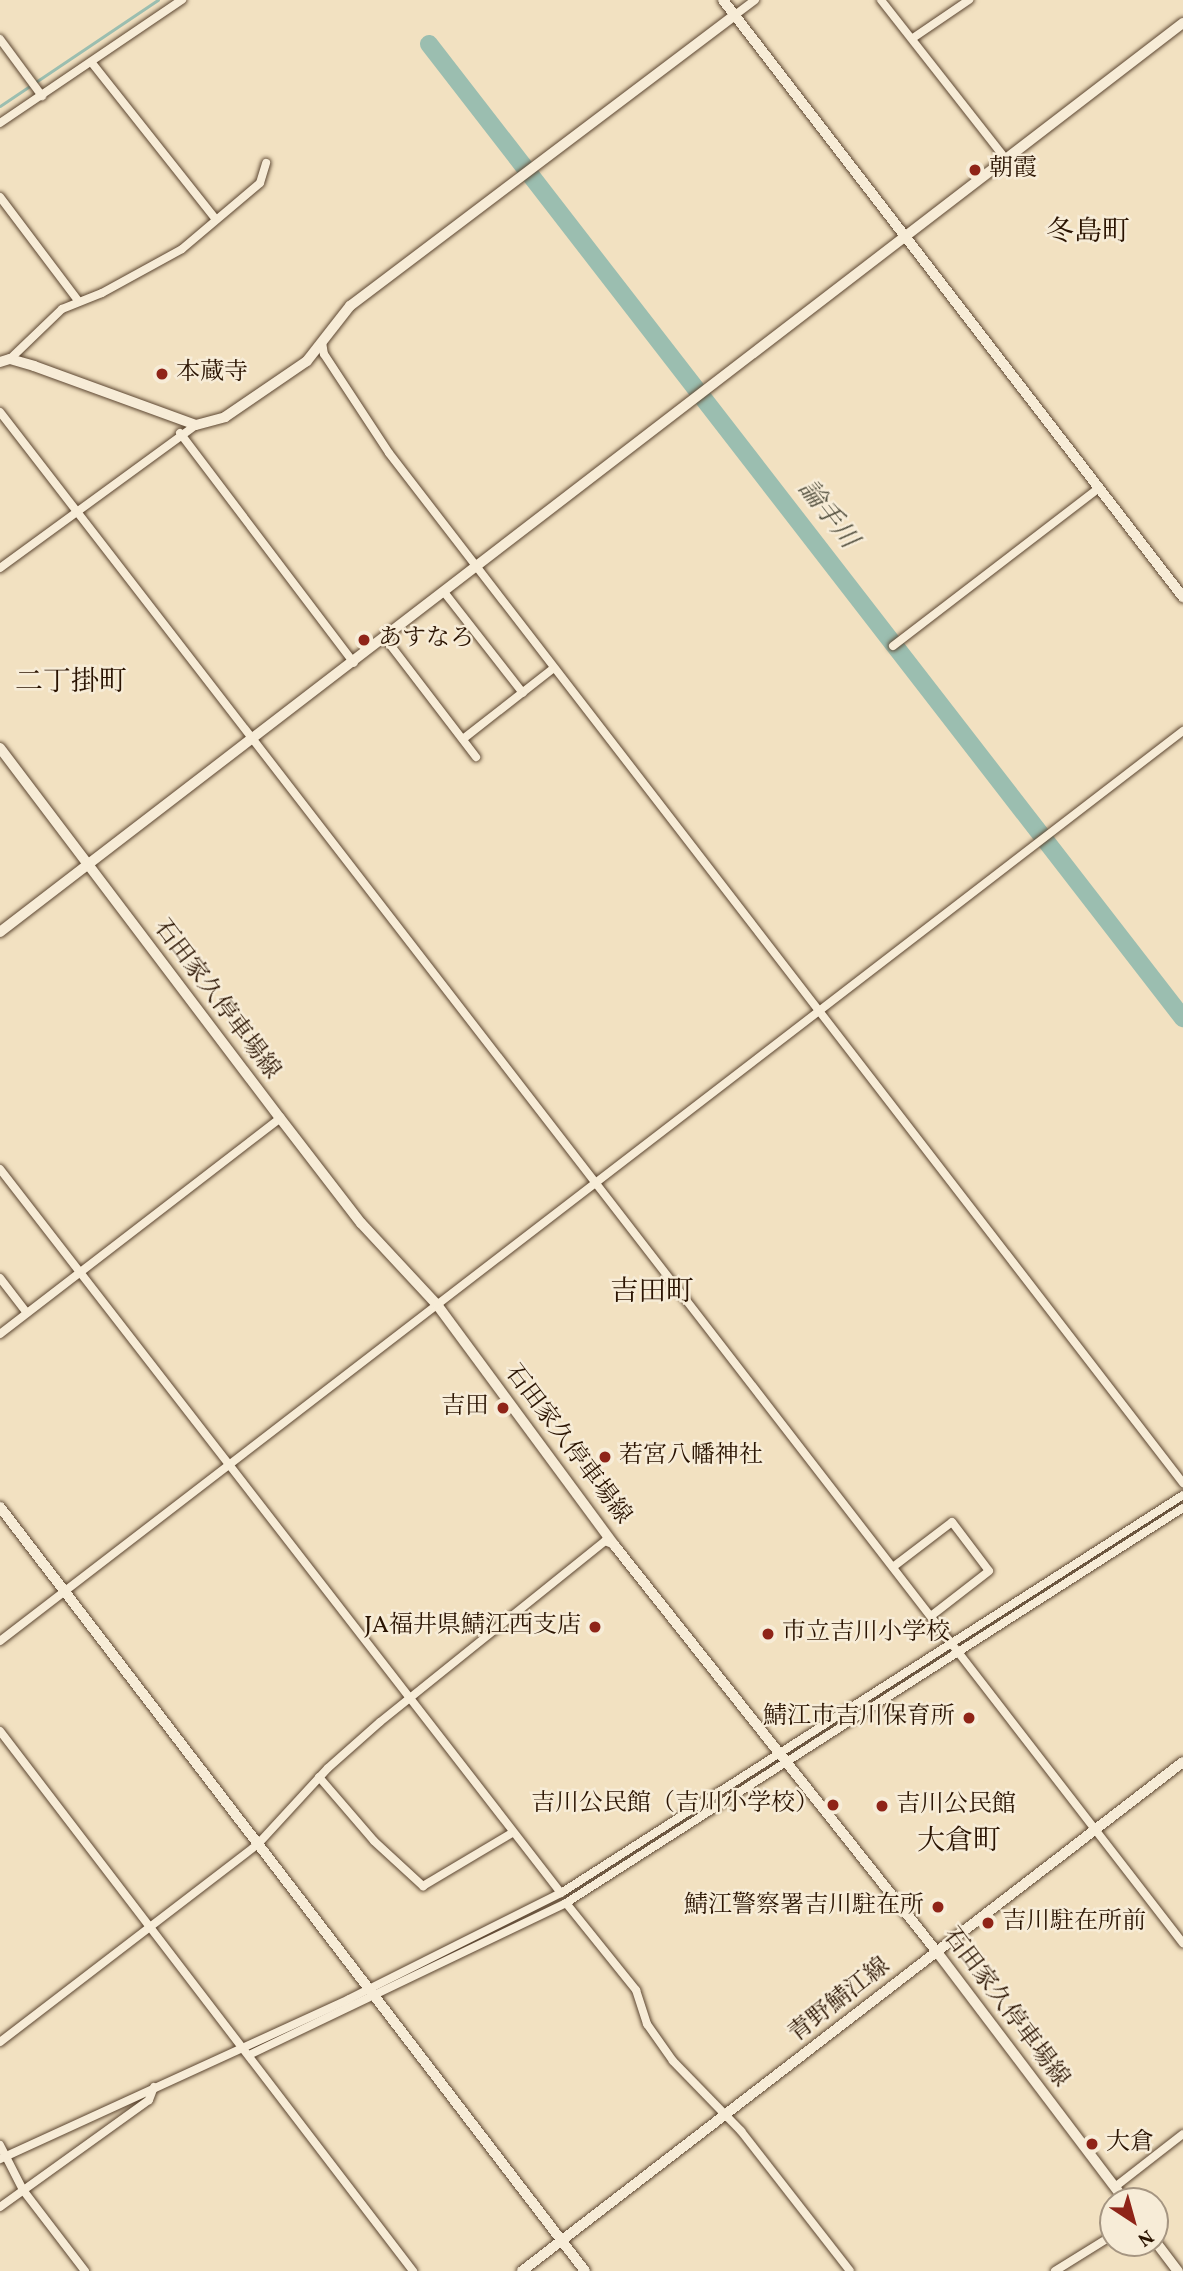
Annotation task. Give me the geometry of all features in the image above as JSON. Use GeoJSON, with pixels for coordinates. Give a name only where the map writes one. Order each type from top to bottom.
{"type":"FeatureCollection","features":[{"type":"Feature","properties":{"kind":"street"},"geometry":{"type":"LineString","coordinates":[[0,123],[40,92],[92,63],[182,0]]}},
{"type":"Feature","properties":{"kind":"street"},"geometry":{"type":"LineString","coordinates":[[723,0],[1183,597]]}},
{"type":"Feature","properties":{"kind":"street"},"geometry":{"type":"LineString","coordinates":[[0,568],[180,433],[251,403],[307,361],[350,306],[755,0]]}},
{"type":"Feature","properties":{"kind":"street"},"geometry":{"type":"LineString","coordinates":[[881,0],[1005,158]]}},
{"type":"Feature","properties":{"kind":"street"},"geometry":{"type":"LineString","coordinates":[[913,38],[969,0]]}},
{"type":"Feature","properties":{"kind":"street"},"geometry":{"type":"LineString","coordinates":[[0,932],[257,739],[905,235],[1183,23]]}},
{"type":"Feature","properties":{"kind":"street"},"geometry":{"type":"LineString","coordinates":[[0,39],[40,92]]}},
{"type":"Feature","properties":{"kind":"street"},"geometry":{"type":"LineString","coordinates":[[92,63],[215,218]]}},
{"type":"Feature","properties":{"kind":"street"},"geometry":{"type":"LineString","coordinates":[[195,425],[5,360],[62,309],[182,249],[215,218],[260,183],[266,163]]}},
{"type":"Feature","properties":{"kind":"street"},"geometry":{"type":"LineString","coordinates":[[0,197],[79,302]]}},
{"type":"Feature","properties":{"kind":"street"},"geometry":{"type":"LineString","coordinates":[[322,342],[324,354],[389,453],[1183,1483]]}},
{"type":"Feature","properties":{"kind":"street"},"geometry":{"type":"LineString","coordinates":[[0,412],[257,739],[596,1184],[1183,1943]]}},
{"type":"Feature","properties":{"kind":"street"},"geometry":{"type":"LineString","coordinates":[[180,433],[354,663]]}},
{"type":"Feature","properties":{"kind":"street"},"geometry":{"type":"LineString","coordinates":[[895,645],[1099,488]]}},
{"type":"Feature","properties":{"kind":"street"},"geometry":{"type":"LineString","coordinates":[[444,592],[523,692]]}},
{"type":"Feature","properties":{"kind":"street"},"geometry":{"type":"LineString","coordinates":[[385,638],[476,757]]}},
{"type":"Feature","properties":{"kind":"street"},"geometry":{"type":"LineString","coordinates":[[463,739],[554,668]]}},
{"type":"Feature","properties":{"kind":"street"},"geometry":{"type":"LineString","coordinates":[[0,1642],[1183,732]]}},
{"type":"Feature","properties":{"kind":"street","name":"石田家久停車場線"},"geometry":{"type":"LineString","coordinates":[[0,748],[361,1223],[438,1306],[615,1546],[937,1952],[1114,2187]]}},
{"type":"Feature","properties":{"kind":"street"},"geometry":{"type":"LineString","coordinates":[[0,1334],[280,1118]]}},
{"type":"Feature","properties":{"kind":"street"},"geometry":{"type":"LineString","coordinates":[[0,1169],[412,1697],[512,1833],[561,1893]]}},
{"type":"Feature","properties":{"kind":"street"},"geometry":{"type":"LineString","coordinates":[[0,1278],[27,1313]]}},
{"type":"Feature","properties":{"kind":"street"},"geometry":{"type":"LineString","coordinates":[[4,2157],[242,2046],[566,1903],[953,1644],[1183,1495]]}},
{"type":"Feature","properties":{"kind":"street"},"geometry":{"type":"LineString","coordinates":[[0,1507],[585,2271]]}},
{"type":"Feature","properties":{"kind":"street"},"geometry":{"type":"LineString","coordinates":[[249,2055],[561,1893],[960,1653],[1183,1508]]}},
{"type":"Feature","properties":{"kind":"street"},"geometry":{"type":"LineString","coordinates":[[893,1567],[952,1522],[989,1571],[931,1616]]}},
{"type":"Feature","properties":{"kind":"street"},"geometry":{"type":"LineString","coordinates":[[0,2042],[258,1844],[319,1777],[412,1697],[605,1541],[615,1546]]}},
{"type":"Feature","properties":{"kind":"street"},"geometry":{"type":"LineString","coordinates":[[0,1731],[413,2271]]}},
{"type":"Feature","properties":{"kind":"street","name":"青野鯖江線"},"geometry":{"type":"LineString","coordinates":[[522,2271],[1183,1762]]}},
{"type":"Feature","properties":{"kind":"street"},"geometry":{"type":"LineString","coordinates":[[319,1777],[374,1841],[423,1886],[512,1833]]}},
{"type":"Feature","properties":{"kind":"street"},"geometry":{"type":"LineString","coordinates":[[566,1903],[636,1990],[647,2024],[673,2061],[727,2115],[850,2271]]}},
{"type":"Feature","properties":{"kind":"street"},"geometry":{"type":"LineString","coordinates":[[0,2207],[149,2100],[154,2087]]}},
{"type":"Feature","properties":{"kind":"street"},"geometry":{"type":"LineString","coordinates":[[1116,2187],[1183,2134]]}},
{"type":"Feature","properties":{"kind":"street"},"geometry":{"type":"LineString","coordinates":[[0,2145],[23,2190],[85,2271]]}},
{"type":"Feature","properties":{"kind":"street"},"geometry":{"type":"LineString","coordinates":[[1055,2271],[1099,2244]]}},
{"type":"Feature","properties":{"kind":"street"},"geometry":{"type":"LineString","coordinates":[[1167,2257],[1178,2271]]}},
{"type":"Feature","properties":{"kind":"waterway"},"geometry":{"type":"LineString","coordinates":[[0,106],[158,0]]}},
{"type":"Feature","properties":{"kind":"waterway","name":"論手川"},"geometry":{"type":"LineString","coordinates":[[429,44],[1183,1018]]}},
{"type":"Feature","properties":{"kind":"place","name":"朝霞"},"geometry":{"type":"Point","coordinates":[975,170]}},
{"type":"Feature","properties":{"kind":"place","name":"本蔵寺"},"geometry":{"type":"Point","coordinates":[162,374]}},
{"type":"Feature","properties":{"kind":"place","name":"あすなろ"},"geometry":{"type":"Point","coordinates":[364,640]}},
{"type":"Feature","properties":{"kind":"place","name":"吉田"},"geometry":{"type":"Point","coordinates":[503,1408]}},
{"type":"Feature","properties":{"kind":"place","name":"若宮八幡神社"},"geometry":{"type":"Point","coordinates":[605,1457]}},
{"type":"Feature","properties":{"kind":"place","name":"JA福井県鯖江西支店"},"geometry":{"type":"Point","coordinates":[595,1627]}},
{"type":"Feature","properties":{"kind":"place","name":"市立吉川小学校"},"geometry":{"type":"Point","coordinates":[768,1634]}},
{"type":"Feature","properties":{"kind":"place","name":"鯖江市吉川保育所"},"geometry":{"type":"Point","coordinates":[969,1718]}},
{"type":"Feature","properties":{"kind":"place","name":"吉川公民館（吉川小学校）"},"geometry":{"type":"Point","coordinates":[833,1805]}},
{"type":"Feature","properties":{"kind":"place","name":"吉川公民館"},"geometry":{"type":"Point","coordinates":[882,1806]}},
{"type":"Feature","properties":{"kind":"place","name":"鯖江警察署吉川駐在所"},"geometry":{"type":"Point","coordinates":[938,1907]}},
{"type":"Feature","properties":{"kind":"place","name":"吉川駐在所前"},"geometry":{"type":"Point","coordinates":[988,1923]}},
{"type":"Feature","properties":{"kind":"place","name":"大倉"},"geometry":{"type":"Point","coordinates":[1092,2144]}},
{"type":"Feature","properties":{"kind":"district","name":"冬島町"},"geometry":{"type":"Point","coordinates":[1088,233]}},
{"type":"Feature","properties":{"kind":"district","name":"二丁掛町"},"geometry":{"type":"Point","coordinates":[71,683]}},
{"type":"Feature","properties":{"kind":"district","name":"吉田町"},"geometry":{"type":"Point","coordinates":[652,1293]}},
{"type":"Feature","properties":{"kind":"district","name":"大倉町"},"geometry":{"type":"Point","coordinates":[959,1842]}}]}
